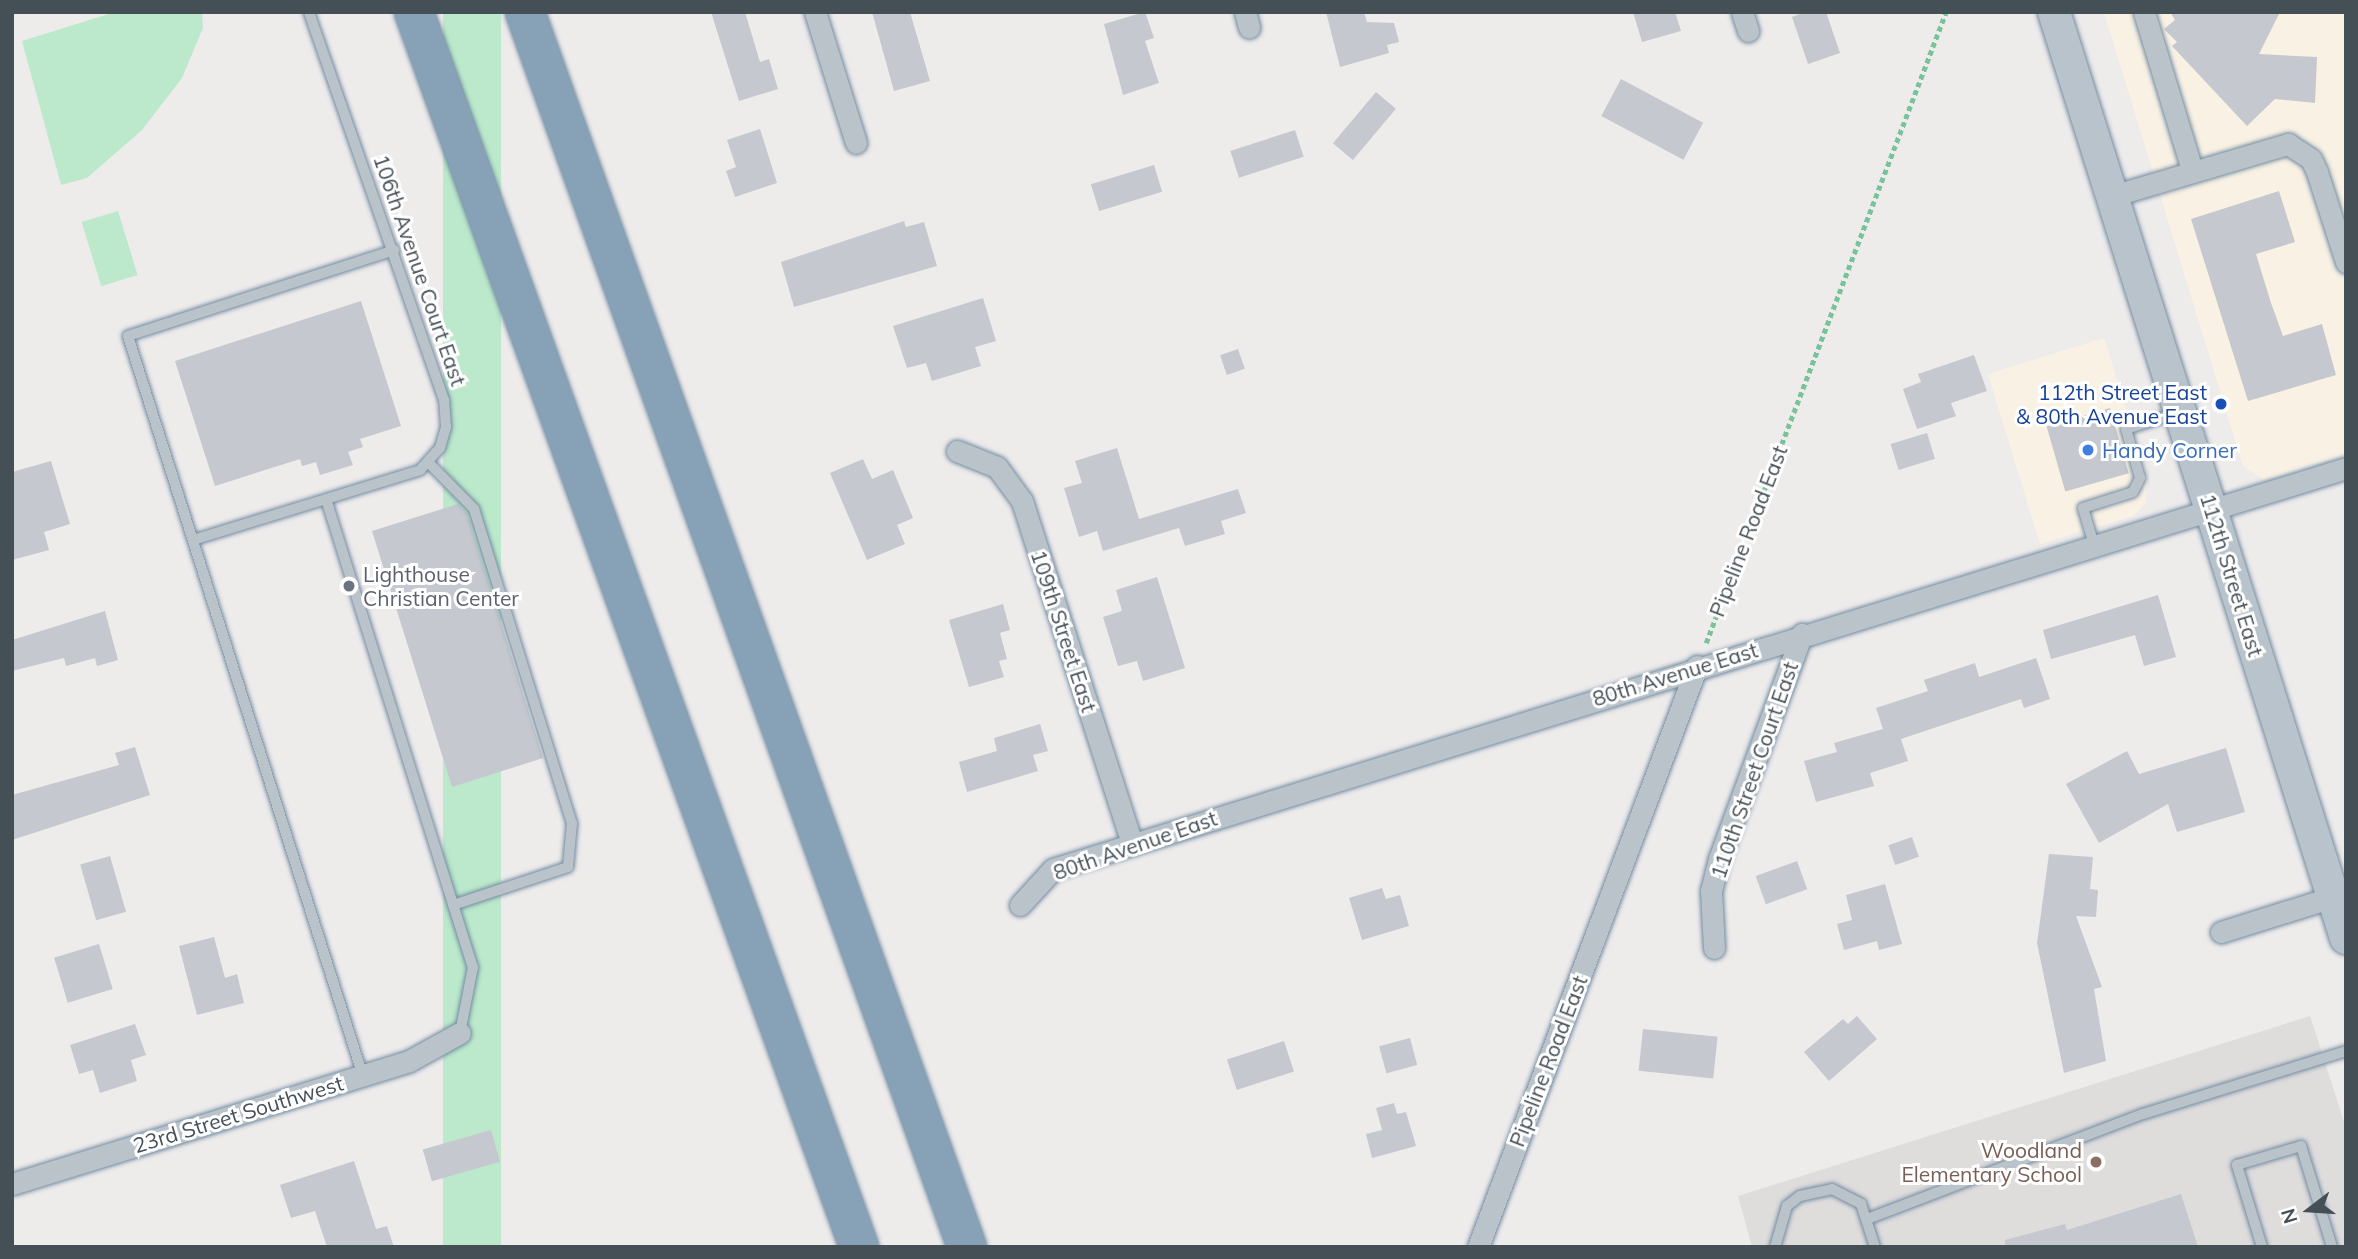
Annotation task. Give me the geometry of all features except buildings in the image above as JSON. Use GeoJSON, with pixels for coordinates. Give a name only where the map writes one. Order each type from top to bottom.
{"type":"FeatureCollection","features":[{"type":"Feature","properties":{"kind":"highway"},"geometry":{"type":"LineString","coordinates":[[414,12],[859,1247]]}},
{"type":"Feature","properties":{"kind":"highway"},"geometry":{"type":"LineString","coordinates":[[525,12],[967,1247]]}},
{"type":"Feature","properties":{"kind":"main road","name":"112th Street East"},"geometry":{"type":"LineString","coordinates":[[2054,12],[2346,938]]}},
{"type":"Feature","properties":{"kind":"street"},"geometry":{"type":"LineString","coordinates":[[816,12],[856,144]]}},
{"type":"Feature","properties":{"kind":"street"},"geometry":{"type":"LineString","coordinates":[[2144,12],[2193,170]]}},
{"type":"Feature","properties":{"kind":"street"},"geometry":{"type":"LineString","coordinates":[[2112,196],[2288,144],[2311,159],[2341,233],[2346,262]]}},
{"type":"Feature","properties":{"kind":"street","name":"109th Street East"},"geometry":{"type":"LineString","coordinates":[[957,451],[997,467],[1022,501],[1132,843]]}},
{"type":"Feature","properties":{"kind":"street","name":"80th Avenue East"},"geometry":{"type":"LineString","coordinates":[[1020,905],[1053,869],[1697,666],[2095,548],[2346,468]]}},
{"type":"Feature","properties":{"kind":"street","name":"110th Street Court East"},"geometry":{"type":"LineString","coordinates":[[1714,948],[1711,891],[1719,859],[1801,635]]}},
{"type":"Feature","properties":{"kind":"street","name":"Pipeline Road East"},"geometry":{"type":"LineString","coordinates":[[1478,1247],[1697,666]]}},
{"type":"Feature","properties":{"kind":"street"},"geometry":{"type":"LineString","coordinates":[[2221,932],[2333,897]]}},
{"type":"Feature","properties":{"kind":"street","name":"23rd Street Southwest"},"geometry":{"type":"LineString","coordinates":[[12,1184],[409,1061],[460,1033]]}},
{"type":"Feature","properties":{"kind":"lane","name":"106th Avenue Court East"},"geometry":{"type":"LineString","coordinates":[[309,12],[394,250],[446,411],[430,464]]}},
{"type":"Feature","properties":{"kind":"lane"},"geometry":{"type":"LineString","coordinates":[[363,1076],[128,337],[394,250]]}},
{"type":"Feature","properties":{"kind":"lane"},"geometry":{"type":"LineString","coordinates":[[2095,548],[2083,508],[2133,492],[2140,478],[2126,429],[2180,412]]}},
{"type":"Feature","properties":{"kind":"lane"},"geometry":{"type":"LineString","coordinates":[[193,540],[430,464],[474,509],[572,823],[568,867],[453,905]]}},
{"type":"Feature","properties":{"kind":"lane"},"geometry":{"type":"LineString","coordinates":[[326,499],[473,967],[460,1033]]}},
{"type":"Feature","properties":{"kind":"lane"},"geometry":{"type":"LineString","coordinates":[[1870,1217],[2143,1114],[2346,1051]]}},
{"type":"Feature","properties":{"kind":"lane"},"geometry":{"type":"LineString","coordinates":[[2262,1247],[2237,1165],[2301,1146],[2332,1247]]}},
{"type":"Feature","properties":{"kind":"lane"},"geometry":{"type":"LineString","coordinates":[[1775,1247],[1787,1206],[1815,1190],[1847,1194],[1870,1217],[1875,1247]]}},
{"type":"Feature","properties":{"kind":"path","name":"Pipeline Road East"},"geometry":{"type":"LineString","coordinates":[[1697,666],[1946,12]]}},
{"type":"Feature","properties":{"kind":"shaded area"},"geometry":{"type":"Polygon","coordinates":[[[2104,12],[2346,12],[2346,454],[2264,480],[2243,466],[2104,12]]]}},
{"type":"Feature","properties":{"kind":"shaded area"},"geometry":{"type":"Polygon","coordinates":[[[2104,338],[2147,476],[2146,503],[2133,516],[2040,544],[1988,374],[2104,338]]]}},
{"type":"Feature","properties":{"kind":"shaded area","name":"Woodland Elementary School"},"geometry":{"type":"Polygon","coordinates":[[[2310,1016],[2346,1128],[2346,1247],[1752,1247],[1738,1196],[2310,1016]]]}},
{"type":"Feature","properties":{"kind":"green space"},"geometry":{"type":"Polygon","coordinates":[[[115,12],[202,12],[203,28],[182,78],[142,130],[87,178],[61,185],[22,41],[115,12]]]}},
{"type":"Feature","properties":{"kind":"green space"},"geometry":{"type":"Polygon","coordinates":[[[443,12],[501,12],[501,1247],[443,1247],[443,12]]]}},
{"type":"Feature","properties":{"kind":"green space"},"geometry":{"type":"Polygon","coordinates":[[[118,211],[138,275],[101,286],[82,222],[118,211]]]}},
{"type":"Feature","properties":{"kind":"place","name":"112th Street East & 80th Avenue East"},"geometry":{"type":"Point","coordinates":[2221,404]}},
{"type":"Feature","properties":{"kind":"place","name":"Handy Corner"},"geometry":{"type":"Point","coordinates":[2088,450]}},
{"type":"Feature","properties":{"kind":"place","name":"Lighthouse Christian Center"},"geometry":{"type":"Point","coordinates":[349,586]}},
{"type":"Feature","properties":{"kind":"place","name":"Woodland Elementary School"},"geometry":{"type":"Point","coordinates":[2096,1162]}}]}
